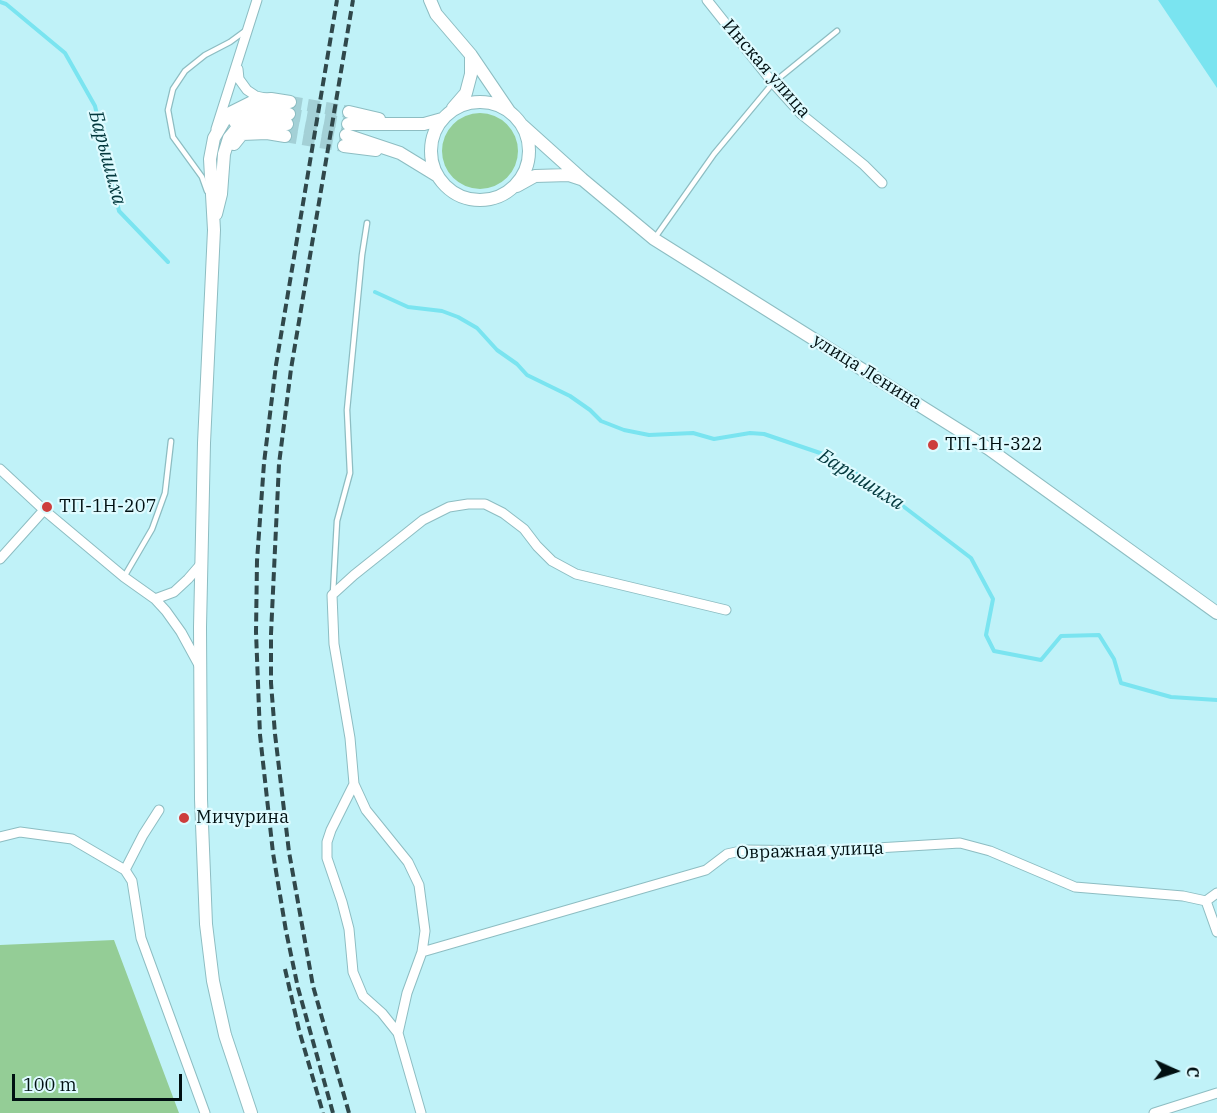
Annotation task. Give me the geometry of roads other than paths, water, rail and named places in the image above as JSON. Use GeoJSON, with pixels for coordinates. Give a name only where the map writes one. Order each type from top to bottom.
{"type":"FeatureCollection","features":[{"type":"Feature","properties":{"kind":"main road"},"geometry":{"type":"LineString","coordinates":[[430,0],[436,14],[471,55],[510,112],[522,125],[528,141],[529,158],[524,174],[513,188]]}},
{"type":"Feature","properties":{"kind":"main road"},"geometry":{"type":"LineString","coordinates":[[471,55],[471,74],[466,93],[445,116],[432,138],[430,154],[436,175],[441,182],[453,193],[467,199],[482,201],[499,197],[535,176],[569,175],[582,179]]}},
{"type":"Feature","properties":{"kind":"main road"},"geometry":{"type":"LineString","coordinates":[[251,1113],[225,1035],[213,981],[206,924],[201,798],[200,667],[204,443],[214,221],[210,159],[214,138],[228,114],[243,105],[256,100],[271,99],[288,119]]}},
{"type":"Feature","properties":{"kind":"main road"},"geometry":{"type":"LineString","coordinates":[[436,175],[400,153],[347,129],[424,124],[445,116],[463,105],[478,102],[495,104],[510,112]]}},
{"type":"Feature","properties":{"kind":"main road"},"geometry":{"type":"LineString","coordinates":[[212,205],[216,160],[224,135],[237,120],[256,111],[272,110],[288,119]]}},
{"type":"Feature","properties":{"kind":"main road"},"geometry":{"type":"LineString","coordinates":[[214,221],[221,194],[224,154],[229,138],[238,127],[254,122],[288,119]]}},
{"type":"Feature","properties":{"kind":"main road","name":"улица Ленина"},"geometry":{"type":"LineString","coordinates":[[522,125],[654,239],[989,449],[1217,613]]}},
{"type":"Feature","properties":{"kind":"street"},"geometry":{"type":"LineString","coordinates":[[214,138],[257,0]]}},
{"type":"Feature","properties":{"kind":"street","name":"Инская улица"},"geometry":{"type":"LineString","coordinates":[[707,0],[773,83],[801,114],[864,165],[882,183]]}},
{"type":"Feature","properties":{"kind":"street"},"geometry":{"type":"LineString","coordinates":[[238,64],[239,79],[247,90],[256,96],[271,99]]}},
{"type":"Feature","properties":{"kind":"street"},"geometry":{"type":"LineString","coordinates":[[0,469],[44,510],[124,577],[155,599],[176,625],[200,667]]}},
{"type":"Feature","properties":{"kind":"street"},"geometry":{"type":"LineString","coordinates":[[398,1033],[407,993],[422,951],[425,931],[420,885],[408,862],[366,810],[354,784],[350,738],[334,644],[332,595],[423,520],[449,507],[485,504],[503,513],[524,529],[552,561],[576,574],[726,610]]}},
{"type":"Feature","properties":{"kind":"street"},"geometry":{"type":"LineString","coordinates":[[0,559],[44,510]]}},
{"type":"Feature","properties":{"kind":"street"},"geometry":{"type":"LineString","coordinates":[[155,599],[174,592],[201,564]]}},
{"type":"Feature","properties":{"kind":"street"},"geometry":{"type":"LineString","coordinates":[[354,784],[331,830],[327,842],[327,858],[335,877],[349,929],[353,972],[363,996],[382,1013],[398,1033],[421,1113]]}},
{"type":"Feature","properties":{"kind":"street"},"geometry":{"type":"LineString","coordinates":[[125,870],[159,810]]}},
{"type":"Feature","properties":{"kind":"street"},"geometry":{"type":"LineString","coordinates":[[0,837],[20,832],[72,839],[125,870],[132,881],[141,938],[205,1113]]}},
{"type":"Feature","properties":{"kind":"street","name":"Овражная улица"},"geometry":{"type":"LineString","coordinates":[[422,951],[706,870],[727,854],[745,850],[827,851],[960,843],[990,851],[1075,887],[1183,896],[1206,901]]}},
{"type":"Feature","properties":{"kind":"street"},"geometry":{"type":"LineString","coordinates":[[1217,893],[1206,901],[1217,932]]}},
{"type":"Feature","properties":{"kind":"street"},"geometry":{"type":"LineString","coordinates":[[1154,1113],[1217,1093]]}},
{"type":"Feature","properties":{"kind":"lane"},"geometry":{"type":"LineString","coordinates":[[212,205],[202,177],[173,137],[168,110],[174,89],[185,71],[205,55],[230,42],[247,29]]}},
{"type":"Feature","properties":{"kind":"lane"},"geometry":{"type":"LineString","coordinates":[[654,239],[714,154],[773,83],[837,31]]}},
{"type":"Feature","properties":{"kind":"lane"},"geometry":{"type":"LineString","coordinates":[[332,595],[337,521],[350,473],[347,410],[367,223]]}},
{"type":"Feature","properties":{"kind":"lane"},"geometry":{"type":"LineString","coordinates":[[124,577],[153,529],[165,493],[171,441]]}},
{"type":"Feature","properties":{"kind":"water"},"geometry":{"type":"Polygon","coordinates":[[[1158,0],[1217,0],[1217,88],[1158,0]]]}},
{"type":"Feature","properties":{"kind":"waterway","name":"Барышиха"},"geometry":{"type":"LineString","coordinates":[[0,2],[6,4],[65,53],[95,106],[119,211],[168,262]]}},
{"type":"Feature","properties":{"kind":"waterway","name":"Барышиха"},"geometry":{"type":"LineString","coordinates":[[375,292],[408,307],[442,311],[458,317],[477,328],[497,350],[517,364],[527,375],[570,396],[601,421],[624,430],[649,435],[693,433],[714,439],[750,433],[764,434],[826,455],[878,487],[971,558],[993,599],[986,635],[994,651],[1041,660],[1061,636],[1099,635],[1114,659],[1121,683],[1171,697],[1217,700]]}},
{"type":"Feature","properties":{"kind":"tunnel"},"geometry":{"type":"LineString","coordinates":[[290,102],[349,112]]}},
{"type":"Feature","properties":{"kind":"tunnel"},"geometry":{"type":"LineString","coordinates":[[289,114],[348,124]]}},
{"type":"Feature","properties":{"kind":"tunnel"},"geometry":{"type":"LineString","coordinates":[[287,124],[346,135]]}},
{"type":"Feature","properties":{"kind":"tunnel"},"geometry":{"type":"LineString","coordinates":[[285,136],[344,146]]}},
{"type":"Feature","properties":{"kind":"railway"},"geometry":{"type":"LineString","coordinates":[[333,1113],[298,988],[273,853],[260,735],[256,632],[257,561],[264,463],[276,365],[337,0]]}},
{"type":"Feature","properties":{"kind":"railway"},"geometry":{"type":"LineString","coordinates":[[349,1113],[313,986],[289,852],[275,734],[271,683],[271,634],[279,464],[291,369],[353,0]]}},
{"type":"Feature","properties":{"kind":"railway"},"geometry":{"type":"LineString","coordinates":[[285,969],[299,1030],[323,1113]]}},
{"type":"Feature","properties":{"kind":"place","name":"ТП-1Н-322"},"geometry":{"type":"Point","coordinates":[933,445]}},
{"type":"Feature","properties":{"kind":"place","name":"ТП-1Н-207"},"geometry":{"type":"Point","coordinates":[47,507]}},
{"type":"Feature","properties":{"kind":"place","name":"Мичурина"},"geometry":{"type":"Point","coordinates":[184,818]}}]}
